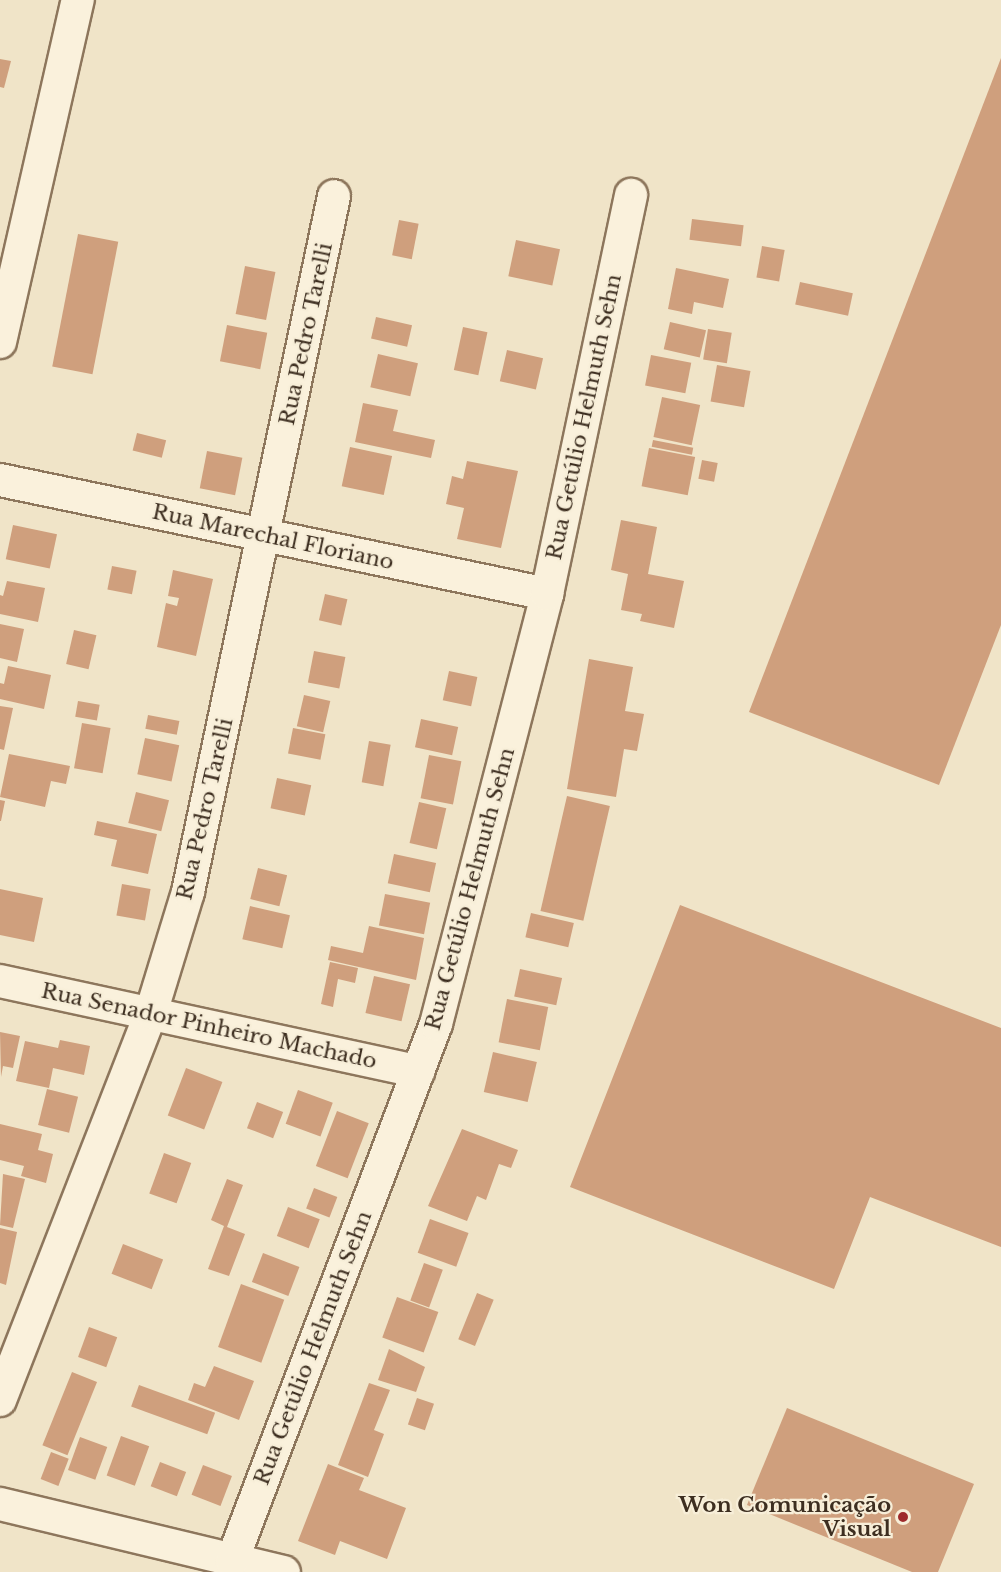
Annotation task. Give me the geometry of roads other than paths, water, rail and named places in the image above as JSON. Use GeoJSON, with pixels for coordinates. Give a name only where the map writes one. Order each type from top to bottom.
{"type":"FeatureCollection","features":[{"type":"Feature","properties":{"kind":"street"},"geometry":{"type":"LineString","coordinates":[[0,342],[78,0]]}},
{"type":"Feature","properties":{"kind":"street","name":"Rua Getúlio Helmuth Sehn"},"geometry":{"type":"LineString","coordinates":[[232,1561],[436,1024],[547,594],[631,195]]}},
{"type":"Feature","properties":{"kind":"street","name":"Rua Pedro Tarelli"},"geometry":{"type":"LineString","coordinates":[[0,1400],[151,1013],[188,892],[334,196]]}},
{"type":"Feature","properties":{"kind":"street","name":"Rua Marechal Floriano"},"geometry":{"type":"LineString","coordinates":[[0,480],[547,594]]}},
{"type":"Feature","properties":{"kind":"street","name":"Rua Senador Pinheiro Machado"},"geometry":{"type":"LineString","coordinates":[[0,981],[418,1071]]}},
{"type":"Feature","properties":{"kind":"street"},"geometry":{"type":"LineString","coordinates":[[0,1504],[284,1572]]}},
{"type":"Feature","properties":{"kind":"place","name":"Won Comunicação Visual"},"geometry":{"type":"Point","coordinates":[903,1517]}}]}
